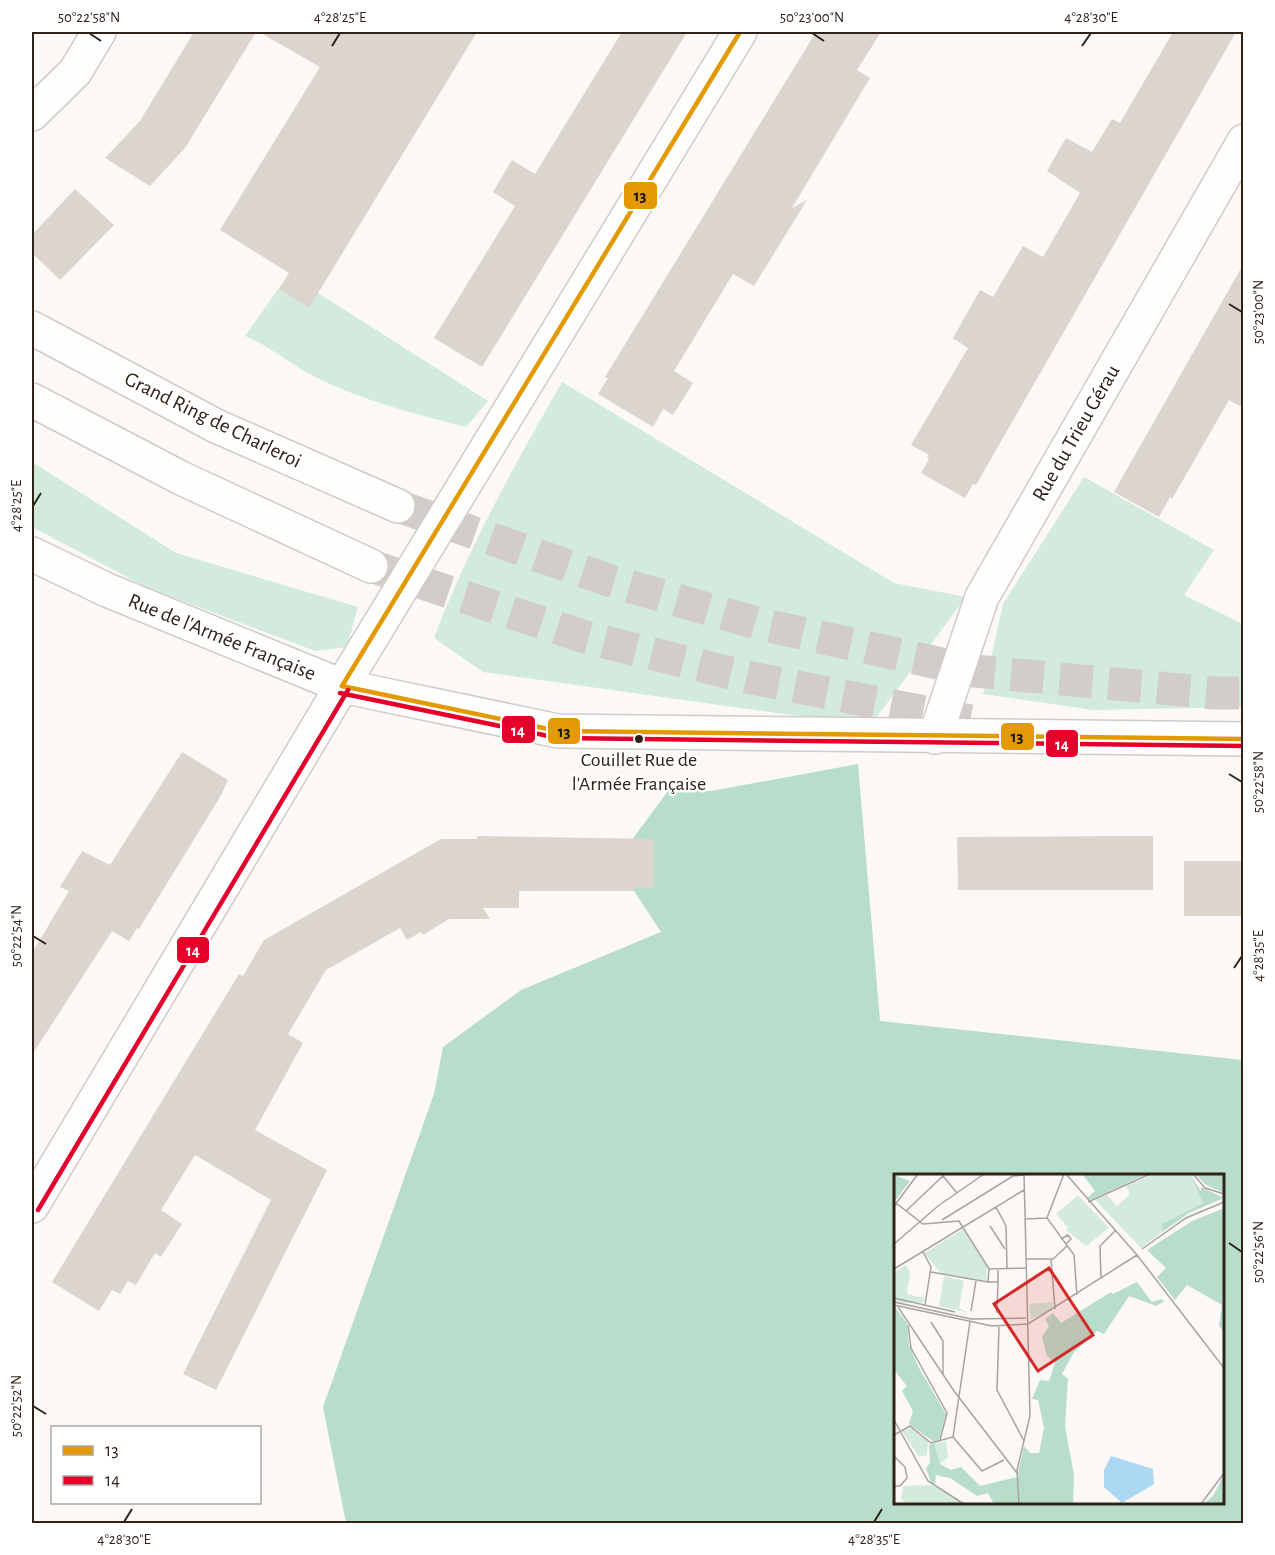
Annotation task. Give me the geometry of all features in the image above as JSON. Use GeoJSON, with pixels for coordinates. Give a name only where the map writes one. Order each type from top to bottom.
{"type":"FeatureCollection","features":[{"type":"Feature","properties":{"kind":"main road"},"geometry":{"type":"LineString","coordinates":[[32,114],[75,72],[99,32]]}},
{"type":"Feature","properties":{"kind":"main road"},"geometry":{"type":"LineString","coordinates":[[32,1206],[342,686],[740,32]]}},
{"type":"Feature","properties":{"kind":"main road","name":"Rue du Trieu Gérau"},"geometry":{"type":"LineString","coordinates":[[934,737],[982,597],[1244,141]]}},
{"type":"Feature","properties":{"kind":"main road","name":"Grand Ring de Charleroi"},"geometry":{"type":"LineString","coordinates":[[32,328],[216,426],[398,506]]}},
{"type":"Feature","properties":{"kind":"main road"},"geometry":{"type":"LineString","coordinates":[[32,400],[181,478],[371,566]]}},
{"type":"Feature","properties":{"kind":"main road","name":"Rue de l'Armée Française"},"geometry":{"type":"LineString","coordinates":[[32,554],[107,590],[342,686],[558,732],[1244,740]]}},
{"type":"Feature","properties":{"kind":"green space"},"geometry":{"type":"Polygon","coordinates":[[[279,288],[318,293],[488,401],[466,427],[371,400],[317,378],[245,336],[279,288]]]}},
{"type":"Feature","properties":{"kind":"green space"},"geometry":{"type":"Polygon","coordinates":[[[562,382],[894,583],[966,597],[870,726],[483,672],[434,638],[462,572],[509,476],[562,382]]]}},
{"type":"Feature","properties":{"kind":"green space"},"geometry":{"type":"Polygon","coordinates":[[[32,462],[176,553],[358,607],[347,647],[315,651],[146,587],[32,527],[32,462]]]}},
{"type":"Feature","properties":{"kind":"green space"},"geometry":{"type":"Polygon","coordinates":[[[1084,477],[1214,550],[1184,595],[1243,624],[1243,707],[1093,710],[983,694],[1003,604],[1084,477]]]}},
{"type":"Feature","properties":{"kind":"green space"},"geometry":{"type":"Polygon","coordinates":[[[858,764],[880,1021],[1243,1060],[1243,1523],[346,1523],[323,1407],[434,1094],[443,1047],[521,990],[661,932],[634,891],[634,837],[668,791],[711,791],[858,764]]]}},
{"type":"Feature","properties":{"kind":"building"},"geometry":{"type":"Polygon","coordinates":[[[194,32],[256,32],[185,148],[150,186],[105,158],[140,121],[194,32]]]}},
{"type":"Feature","properties":{"kind":"building"},"geometry":{"type":"Polygon","coordinates":[[[259,32],[477,32],[309,308],[279,289],[289,273],[220,230],[320,67],[259,32]]]}},
{"type":"Feature","properties":{"kind":"building"},"geometry":{"type":"Polygon","coordinates":[[[622,32],[687,32],[482,367],[434,338],[515,206],[493,192],[512,160],[535,174],[622,32]]]}},
{"type":"Feature","properties":{"kind":"building"},"geometry":{"type":"Polygon","coordinates":[[[816,32],[881,32],[857,70],[870,78],[792,208],[807,200],[754,286],[733,274],[674,371],[693,383],[673,415],[663,409],[653,427],[598,394],[608,378],[605,377],[816,32]]]}},
{"type":"Feature","properties":{"kind":"building"},"geometry":{"type":"Polygon","coordinates":[[[1173,32],[1236,32],[976,485],[973,484],[965,498],[921,473],[929,455],[911,445],[968,348],[953,338],[980,290],[993,297],[1023,246],[1043,257],[1080,193],[1047,171],[1066,138],[1092,152],[1112,119],[1120,123],[1173,32]]]}},
{"type":"Feature","properties":{"kind":"building"},"geometry":{"type":"Polygon","coordinates":[[[75,189],[114,225],[60,280],[32,253],[32,235],[75,189]]]}},
{"type":"Feature","properties":{"kind":"building"},"geometry":{"type":"Polygon","coordinates":[[[1244,263],[1244,408],[1229,400],[1172,499],[1170,497],[1159,517],[1114,492],[1244,263]]]}},
{"type":"Feature","properties":{"kind":"building"},"geometry":{"type":"Polygon","coordinates":[[[182,752],[228,780],[220,797],[139,929],[137,928],[129,941],[112,931],[32,1055],[32,953],[69,891],[60,887],[82,851],[110,865],[182,752]]]}},
{"type":"Feature","properties":{"kind":"building"},"geometry":{"type":"Polygon","coordinates":[[[477,836],[654,839],[654,888],[634,888],[634,891],[519,891],[519,908],[483,908],[490,919],[449,919],[423,935],[421,932],[407,940],[400,928],[326,970],[288,1034],[303,1043],[255,1130],[327,1170],[216,1390],[183,1374],[271,1200],[195,1155],[161,1210],[182,1224],[161,1257],[155,1253],[136,1285],[128,1281],[120,1294],[112,1290],[99,1311],[52,1282],[239,974],[243,976],[264,940],[441,839],[477,839],[477,836]]]}},
{"type":"Feature","properties":{"kind":"building"},"geometry":{"type":"Polygon","coordinates":[[[1153,836],[1153,890],[958,890],[957,837],[1153,836]]]}},
{"type":"Feature","properties":{"kind":"building"},"geometry":{"type":"Polygon","coordinates":[[[1184,861],[1244,861],[1244,916],[1184,916],[1184,861]]]}},
{"type":"Feature","properties":{"kind":"tunnel"},"geometry":{"type":"LineString","coordinates":[[398,506],[611,581],[760,624],[974,671],[1214,693],[1244,693]]}},
{"type":"Feature","properties":{"kind":"tunnel"},"geometry":{"type":"LineString","coordinates":[[371,566],[588,638],[747,677],[970,721]]}},
{"type":"Feature","properties":{"kind":"transit line","name":"13"},"geometry":{"type":"LineString","coordinates":[[342,686],[740,32]]}},
{"type":"Feature","properties":{"kind":"transit line","name":"13"},"geometry":{"type":"LineString","coordinates":[[342,686],[558,731],[1244,739]]}},
{"type":"Feature","properties":{"kind":"transit line","name":"14"},"geometry":{"type":"LineString","coordinates":[[38,1210],[348,690]]}},
{"type":"Feature","properties":{"kind":"transit line","name":"14"},"geometry":{"type":"LineString","coordinates":[[340,693],[558,738],[1244,746]]}},
{"type":"Feature","properties":{"kind":"place","name":"Couillet Rue de l'Armée Française"},"geometry":{"type":"Point","coordinates":[639,739]}}]}
